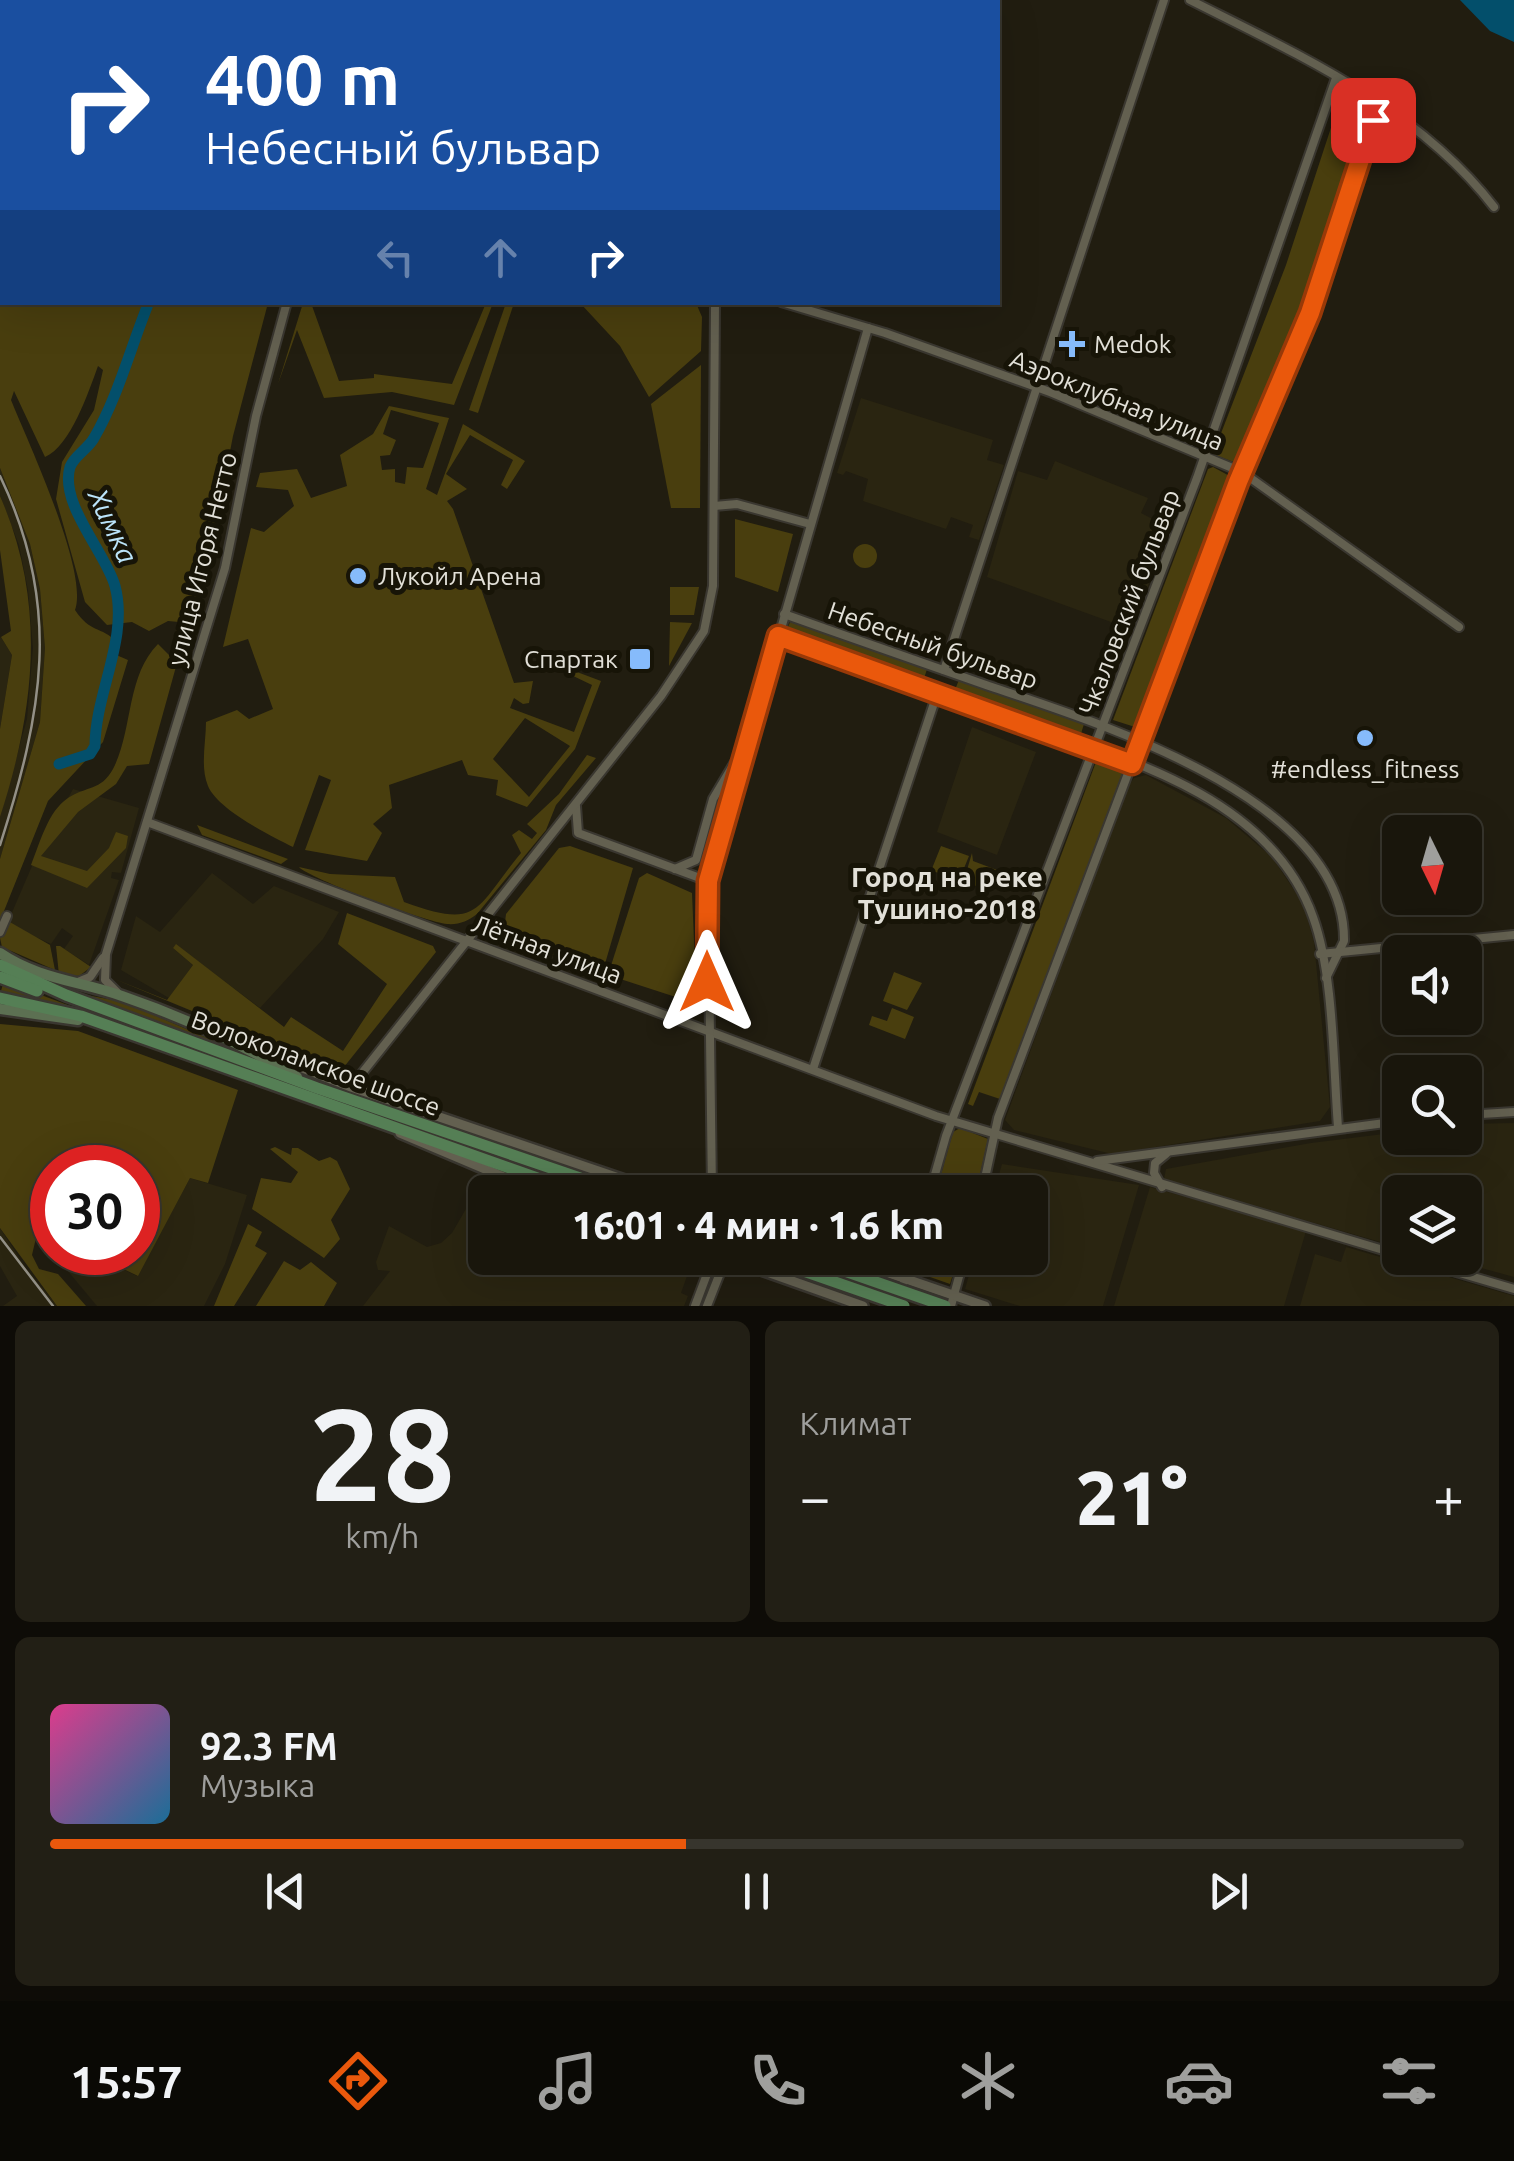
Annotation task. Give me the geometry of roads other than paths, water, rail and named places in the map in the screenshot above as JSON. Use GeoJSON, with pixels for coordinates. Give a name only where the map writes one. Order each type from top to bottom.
{"type":"FeatureCollection","features":[{"type":"Feature","properties":{"kind":"main road"},"geometry":{"type":"LineString","coordinates":[[0,953],[64,984],[122,996],[222,1037],[316,1088]]}},
{"type":"Feature","properties":{"kind":"main road","name":"Волоколамское шоссе"},"geometry":{"type":"LineString","coordinates":[[0,965],[101,1016],[393,1130],[525,1175]]}},
{"type":"Feature","properties":{"kind":"main road"},"geometry":{"type":"LineString","coordinates":[[0,977],[101,1016]]}},
{"type":"Feature","properties":{"kind":"main road","name":"Волоколамское шоссе"},"geometry":{"type":"LineString","coordinates":[[0,998],[101,1016],[570,1175]]}},
{"type":"Feature","properties":{"kind":"main road"},"geometry":{"type":"LineString","coordinates":[[0,1009],[101,1016]]}},
{"type":"Feature","properties":{"kind":"main road"},"geometry":{"type":"LineString","coordinates":[[814,1275],[901,1306]]}},
{"type":"Feature","properties":{"kind":"main road"},"geometry":{"type":"LineString","coordinates":[[863,1275],[950,1302]]}},
{"type":"Feature","properties":{"kind":"street"},"geometry":{"type":"LineString","coordinates":[[944,670],[1164,0]]}},
{"type":"Feature","properties":{"kind":"street"},"geometry":{"type":"LineString","coordinates":[[1190,0],[1380,102],[1454,162],[1494,207]]}},
{"type":"Feature","properties":{"kind":"street","name":"Чкаловский бульвар"},"geometry":{"type":"LineString","coordinates":[[935,1175],[1205,454],[1336,78]]}},
{"type":"Feature","properties":{"kind":"street"},"geometry":{"type":"LineString","coordinates":[[986,1175],[998,1118],[1242,472],[1310,313],[1380,102]]}},
{"type":"Feature","properties":{"kind":"street","name":"улица Игоря Нетто"},"geometry":{"type":"LineString","coordinates":[[106,954],[225,568],[256,416],[287,305]]}},
{"type":"Feature","properties":{"kind":"street"},"geometry":{"type":"LineString","coordinates":[[351,1087],[671,683],[704,631],[713,586],[714,305]]}},
{"type":"Feature","properties":{"kind":"street","name":"Аэроклубная улица"},"geometry":{"type":"LineString","coordinates":[[791,305],[1036,388],[1205,454],[1242,472],[1459,627]]}},
{"type":"Feature","properties":{"kind":"street"},"geometry":{"type":"LineString","coordinates":[[708,1175],[708,881],[868,328]]}},
{"type":"Feature","properties":{"kind":"street"},"geometry":{"type":"LineString","coordinates":[[714,506],[737,504],[810,524]]}},
{"type":"Feature","properties":{"kind":"street","name":"Небесный бульвар"},"geometry":{"type":"LineString","coordinates":[[784,614],[1141,740],[1232,786],[1297,842],[1331,892],[1344,933],[1340,951]]}},
{"type":"Feature","properties":{"kind":"street","name":"Небесный бульвар"},"geometry":{"type":"LineString","coordinates":[[778,636],[1132,764],[1219,806],[1264,842],[1303,894],[1313,917],[1326,979],[1338,1127]]}},
{"type":"Feature","properties":{"kind":"street"},"geometry":{"type":"LineString","coordinates":[[813,1070],[937,694]]}},
{"type":"Feature","properties":{"kind":"street"},"geometry":{"type":"LineString","coordinates":[[674,869],[696,860],[713,799],[744,750]]}},
{"type":"Feature","properties":{"kind":"street"},"geometry":{"type":"LineString","coordinates":[[576,801],[574,818],[578,833],[708,881]]}},
{"type":"Feature","properties":{"kind":"street","name":"Лётная улица"},"geometry":{"type":"LineString","coordinates":[[147,822],[953,1120],[1162,1187],[1382,1250]]}},
{"type":"Feature","properties":{"kind":"street"},"geometry":{"type":"LineString","coordinates":[[0,932],[7,916]]}},
{"type":"Feature","properties":{"kind":"street"},"geometry":{"type":"LineString","coordinates":[[1320,954],[1514,935]]}},
{"type":"Feature","properties":{"kind":"street"},"geometry":{"type":"LineString","coordinates":[[1326,979],[1328,966],[1340,951]]}},
{"type":"Feature","properties":{"kind":"street"},"geometry":{"type":"LineString","coordinates":[[32,981],[64,984],[90,976],[106,954]]}},
{"type":"Feature","properties":{"kind":"street"},"geometry":{"type":"LineString","coordinates":[[106,954],[105,980],[122,996]]}},
{"type":"Feature","properties":{"kind":"street"},"geometry":{"type":"LineString","coordinates":[[222,1037],[351,1087],[610,1175]]}},
{"type":"Feature","properties":{"kind":"street"},"geometry":{"type":"LineString","coordinates":[[1482,1114],[1514,1112]]}},
{"type":"Feature","properties":{"kind":"street"},"geometry":{"type":"LineString","coordinates":[[1078,1157],[1123,1160],[1382,1123]]}},
{"type":"Feature","properties":{"kind":"street"},"geometry":{"type":"LineString","coordinates":[[393,1130],[499,1175]]}},
{"type":"Feature","properties":{"kind":"street"},"geometry":{"type":"LineString","coordinates":[[1162,1187],[1154,1173],[1155,1163],[1168,1153]]}},
{"type":"Feature","properties":{"kind":"street"},"geometry":{"type":"LineString","coordinates":[[695,1306],[707,1275]]}},
{"type":"Feature","properties":{"kind":"street"},"geometry":{"type":"LineString","coordinates":[[707,1306],[721,1275]]}},
{"type":"Feature","properties":{"kind":"street"},"geometry":{"type":"LineString","coordinates":[[775,1275],[862,1306]]}},
{"type":"Feature","properties":{"kind":"street"},"geometry":{"type":"LineString","coordinates":[[893,1275],[950,1302],[985,1306]]}},
{"type":"Feature","properties":{"kind":"street"},"geometry":{"type":"LineString","coordinates":[[901,1306],[906,1275]]}},
{"type":"Feature","properties":{"kind":"street"},"geometry":{"type":"LineString","coordinates":[[950,1302],[959,1275]]}},
{"type":"Feature","properties":{"kind":"street"},"geometry":{"type":"LineString","coordinates":[[1468,1275],[1514,1288]]}},
{"type":"Feature","properties":{"kind":"water"},"geometry":{"type":"Polygon","coordinates":[[[1460,0],[1514,0],[1514,42],[1490,31],[1460,0]]]}},
{"type":"Feature","properties":{"kind":"waterway","name":"Химка"},"geometry":{"type":"LineString","coordinates":[[59,764],[90,754],[95,746],[118,626],[115,586],[71,497],[70,467],[103,422],[148,305]]}},
{"type":"Feature","properties":{"kind":"railway"},"geometry":{"type":"LineString","coordinates":[[0,476],[20,524],[39,616],[35,705],[27,751],[0,845]]}},
{"type":"Feature","properties":{"kind":"railway"},"geometry":{"type":"LineString","coordinates":[[0,1237],[53,1306]]}},
{"type":"Feature","properties":{"kind":"place","name":"Medok"},"geometry":{"type":"Point","coordinates":[1072,344]}},
{"type":"Feature","properties":{"kind":"place","name":"Лукойл Арена"},"geometry":{"type":"Point","coordinates":[358,576]}},
{"type":"Feature","properties":{"kind":"place","name":"Спартак"},"geometry":{"type":"Point","coordinates":[640,659]}},
{"type":"Feature","properties":{"kind":"place","name":"#endless_fitness"},"geometry":{"type":"Point","coordinates":[1365,738]}},
{"type":"Feature","properties":{"kind":"district","name":"Город на реке Тушино-2018"},"geometry":{"type":"Point","coordinates":[947,893]}}]}
